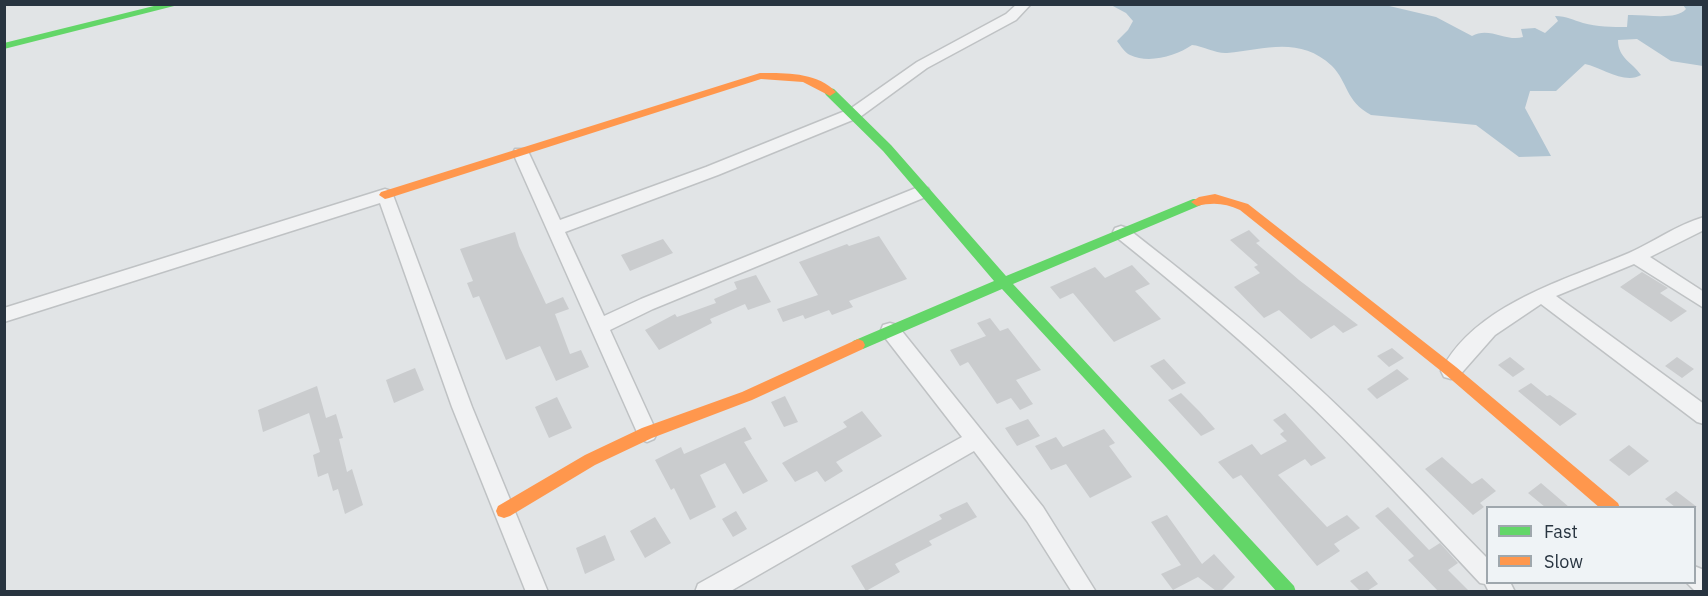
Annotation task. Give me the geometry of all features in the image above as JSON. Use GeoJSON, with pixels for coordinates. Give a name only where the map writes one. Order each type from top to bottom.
{"type":"FeatureCollection","features":[{"type":"Feature","properties":{"kind":"street"},"geometry":{"type":"LineString","coordinates":[[4,46],[177,4]]}},
{"type":"Feature","properties":{"kind":"street"},"geometry":{"type":"LineString","coordinates":[[557,228],[712,171],[855,113],[922,64],[1002,23],[1025,4]]}},
{"type":"Feature","properties":{"kind":"street"},"geometry":{"type":"LineString","coordinates":[[25,27],[95,9]]}},
{"type":"Feature","properties":{"kind":"street"},"geometry":{"type":"LineString","coordinates":[[4,315],[760,76],[795,76],[823,87],[855,113],[922,192],[1220,514],[1288,591]]}},
{"type":"Feature","properties":{"kind":"street"},"geometry":{"type":"LineString","coordinates":[[521,153],[557,228],[647,432]]}},
{"type":"Feature","properties":{"kind":"street"},"geometry":{"type":"LineString","coordinates":[[599,327],[620,316],[922,192]]}},
{"type":"Feature","properties":{"kind":"street"},"geometry":{"type":"LineString","coordinates":[[385,195],[462,407],[537,591]]}},
{"type":"Feature","properties":{"kind":"street"},"geometry":{"type":"LineString","coordinates":[[504,511],[590,460],[647,432],[747,396],[890,330],[1121,231],[1210,197],[1232,201],[1325,269],[1451,371],[1611,506]]}},
{"type":"Feature","properties":{"kind":"street"},"geometry":{"type":"LineString","coordinates":[[1451,371],[1472,345],[1512,313],[1543,296],[1636,257],[1671,237],[1704,223]]}},
{"type":"Feature","properties":{"kind":"street"},"geometry":{"type":"LineString","coordinates":[[1121,231],[1209,302],[1297,380],[1353,434],[1486,573]]}},
{"type":"Feature","properties":{"kind":"street"},"geometry":{"type":"LineString","coordinates":[[1636,257],[1704,301]]}},
{"type":"Feature","properties":{"kind":"street"},"geometry":{"type":"LineString","coordinates":[[1543,296],[1704,416]]}},
{"type":"Feature","properties":{"kind":"street"},"geometry":{"type":"LineString","coordinates":[[890,330],[931,385],[977,439],[1035,514],[1085,591]]}},
{"type":"Feature","properties":{"kind":"street"},"geometry":{"type":"LineString","coordinates":[[706,591],[852,512],[977,439]]}},
{"type":"Feature","properties":{"kind":"water"},"geometry":{"type":"Polygon","coordinates":[[[1111,5],[1385,5],[1436,17],[1472,36],[1478,33],[1491,33],[1517,38],[1523,37],[1521,29],[1535,28],[1545,33],[1558,21],[1555,16],[1594,25],[1627,27],[1628,15],[1675,15],[1686,9],[1683,5],[1703,5],[1703,66],[1671,61],[1637,39],[1618,40],[1623,56],[1641,75],[1635,78],[1620,77],[1585,64],[1556,91],[1530,91],[1525,108],[1551,156],[1519,157],[1476,125],[1371,115],[1351,98],[1332,66],[1308,51],[1269,47],[1223,53],[1192,45],[1162,58],[1137,58],[1124,51],[1117,41],[1133,21],[1126,13],[1111,5]]]}},
{"type":"Feature","properties":{"kind":"building"},"geometry":{"type":"Polygon","coordinates":[[[1249,230],[1260,241],[1256,243],[1299,280],[1358,325],[1343,333],[1334,325],[1311,339],[1279,310],[1264,318],[1234,287],[1260,273],[1254,267],[1258,265],[1230,240],[1249,230]]]}},
{"type":"Feature","properties":{"kind":"building"},"geometry":{"type":"Polygon","coordinates":[[[515,232],[519,246],[546,304],[563,297],[569,309],[555,314],[570,354],[581,350],[589,367],[556,381],[540,346],[506,360],[479,296],[473,298],[467,283],[473,281],[460,249],[515,232]]]}},
{"type":"Feature","properties":{"kind":"building"},"geometry":{"type":"Polygon","coordinates":[[[879,236],[907,279],[849,301],[853,307],[832,315],[829,310],[805,319],[803,315],[783,322],[777,309],[818,295],[799,262],[847,244],[849,246],[879,236]]]}},
{"type":"Feature","properties":{"kind":"building"},"geometry":{"type":"Polygon","coordinates":[[[663,239],[673,253],[630,271],[621,255],[663,239]]]}},
{"type":"Feature","properties":{"kind":"building"},"geometry":{"type":"Polygon","coordinates":[[[1132,265],[1150,284],[1135,291],[1161,319],[1114,342],[1073,293],[1060,299],[1050,287],[1095,267],[1105,278],[1132,265]]]}},
{"type":"Feature","properties":{"kind":"building"},"geometry":{"type":"Polygon","coordinates":[[[1642,272],[1668,288],[1660,293],[1687,311],[1671,322],[1620,287],[1642,272]]]}},
{"type":"Feature","properties":{"kind":"building"},"geometry":{"type":"Polygon","coordinates":[[[756,275],[771,302],[748,310],[745,304],[710,319],[712,323],[659,350],[645,330],[675,314],[677,317],[716,303],[714,299],[737,289],[734,282],[756,275]]]}},
{"type":"Feature","properties":{"kind":"building"},"geometry":{"type":"Polygon","coordinates":[[[990,318],[1000,331],[1008,328],[1041,370],[1016,380],[1033,404],[1020,410],[1011,398],[997,404],[968,362],[960,366],[950,350],[986,336],[977,323],[990,318]]]}},
{"type":"Feature","properties":{"kind":"building"},"geometry":{"type":"Polygon","coordinates":[[[1392,348],[1404,358],[1389,367],[1377,356],[1392,348]]]}},
{"type":"Feature","properties":{"kind":"building"},"geometry":{"type":"Polygon","coordinates":[[[1510,357],[1525,369],[1513,377],[1498,365],[1510,357]]]}},
{"type":"Feature","properties":{"kind":"building"},"geometry":{"type":"Polygon","coordinates":[[[1677,357],[1694,369],[1682,378],[1665,366],[1677,357]]]}},
{"type":"Feature","properties":{"kind":"building"},"geometry":{"type":"Polygon","coordinates":[[[1164,359],[1186,383],[1172,390],[1150,366],[1164,359]]]}},
{"type":"Feature","properties":{"kind":"building"},"geometry":{"type":"Polygon","coordinates":[[[415,368],[424,390],[394,403],[386,380],[415,368]]]}},
{"type":"Feature","properties":{"kind":"building"},"geometry":{"type":"Polygon","coordinates":[[[1397,369],[1409,379],[1377,399],[1367,389],[1397,369]]]}},
{"type":"Feature","properties":{"kind":"building"},"geometry":{"type":"Polygon","coordinates":[[[1531,383],[1547,396],[1550,395],[1577,414],[1560,426],[1518,391],[1531,383]]]}},
{"type":"Feature","properties":{"kind":"building"},"geometry":{"type":"Polygon","coordinates":[[[317,386],[326,418],[336,414],[343,438],[339,439],[347,472],[352,469],[363,505],[345,514],[338,489],[333,491],[328,473],[318,477],[313,455],[320,452],[309,413],[263,432],[258,410],[317,386]]]}},
{"type":"Feature","properties":{"kind":"building"},"geometry":{"type":"Polygon","coordinates":[[[1181,393],[1215,429],[1201,436],[1168,400],[1181,393]]]}},
{"type":"Feature","properties":{"kind":"building"},"geometry":{"type":"Polygon","coordinates":[[[785,396],[798,422],[784,427],[771,402],[785,396]]]}},
{"type":"Feature","properties":{"kind":"building"},"geometry":{"type":"Polygon","coordinates":[[[557,397],[572,428],[549,438],[535,407],[557,397]]]}},
{"type":"Feature","properties":{"kind":"building"},"geometry":{"type":"Polygon","coordinates":[[[862,411],[882,436],[836,462],[843,471],[825,482],[817,471],[795,482],[782,463],[847,427],[843,422],[862,411]]]}},
{"type":"Feature","properties":{"kind":"building"},"geometry":{"type":"Polygon","coordinates":[[[1285,413],[1326,458],[1311,466],[1305,459],[1278,475],[1327,527],[1347,515],[1360,528],[1334,544],[1340,551],[1317,566],[1241,475],[1233,479],[1218,462],[1252,444],[1261,455],[1287,441],[1280,434],[1284,431],[1273,420],[1285,413]]]}},
{"type":"Feature","properties":{"kind":"building"},"geometry":{"type":"Polygon","coordinates":[[[1028,419],[1040,436],[1017,446],[1005,428],[1028,419]]]}},
{"type":"Feature","properties":{"kind":"building"},"geometry":{"type":"Polygon","coordinates":[[[745,427],[752,439],[744,442],[768,481],[743,494],[725,463],[700,475],[716,507],[690,520],[674,488],[671,490],[655,460],[681,447],[684,454],[745,427]]]}},
{"type":"Feature","properties":{"kind":"building"},"geometry":{"type":"Polygon","coordinates":[[[1104,429],[1115,443],[1109,446],[1132,477],[1090,498],[1066,464],[1051,470],[1035,446],[1056,437],[1063,447],[1104,429]]]}},
{"type":"Feature","properties":{"kind":"building"},"geometry":{"type":"Polygon","coordinates":[[[1629,445],[1649,461],[1629,476],[1609,460],[1629,445]]]}},
{"type":"Feature","properties":{"kind":"building"},"geometry":{"type":"Polygon","coordinates":[[[1442,457],[1472,484],[1482,478],[1496,491],[1480,503],[1484,507],[1473,515],[1425,469],[1442,457]]]}},
{"type":"Feature","properties":{"kind":"building"},"geometry":{"type":"Polygon","coordinates":[[[1541,483],[1568,506],[1544,506],[1528,493],[1541,483]]]}},
{"type":"Feature","properties":{"kind":"building"},"geometry":{"type":"Polygon","coordinates":[[[1676,491],[1696,506],[1674,506],[1665,499],[1676,491]]]}},
{"type":"Feature","properties":{"kind":"building"},"geometry":{"type":"Polygon","coordinates":[[[967,502],[977,517],[929,541],[932,545],[895,564],[900,572],[866,591],[851,566],[942,519],[939,515],[967,502]]]}},
{"type":"Feature","properties":{"kind":"building"},"geometry":{"type":"Polygon","coordinates":[[[1388,507],[1429,550],[1440,543],[1458,563],[1448,570],[1469,591],[1438,591],[1408,560],[1414,556],[1375,516],[1388,507]]]}},
{"type":"Feature","properties":{"kind":"building"},"geometry":{"type":"Polygon","coordinates":[[[736,511],[747,529],[733,537],[722,519],[736,511]]]}},
{"type":"Feature","properties":{"kind":"building"},"geometry":{"type":"Polygon","coordinates":[[[1167,515],[1202,564],[1214,554],[1235,577],[1221,591],[1216,591],[1198,577],[1173,590],[1161,574],[1181,565],[1151,522],[1167,515]]]}},
{"type":"Feature","properties":{"kind":"building"},"geometry":{"type":"Polygon","coordinates":[[[655,517],[671,543],[645,558],[630,531],[655,517]]]}},
{"type":"Feature","properties":{"kind":"building"},"geometry":{"type":"Polygon","coordinates":[[[605,535],[615,560],[585,574],[576,548],[605,535]]]}},
{"type":"Feature","properties":{"kind":"building"},"geometry":{"type":"Polygon","coordinates":[[[1367,571],[1378,584],[1367,591],[1360,591],[1350,581],[1367,571]]]}},
{"type":"Feature","properties":{"kind":"traffic: fast"},"geometry":{"type":"LineString","coordinates":[[4,46],[177,4]]}},
{"type":"Feature","properties":{"kind":"traffic: fast"},"geometry":{"type":"LineString","coordinates":[[830,92],[869,128],[974,250],[1172,462],[1288,592]]}},
{"type":"Feature","properties":{"kind":"traffic: fast"},"geometry":{"type":"LineString","coordinates":[[858,345],[1121,232],[1197,202]]}},
{"type":"Feature","properties":{"kind":"traffic: slow"},"geometry":{"type":"LineString","coordinates":[[385,195],[760,76],[805,79],[830,92]]}},
{"type":"Feature","properties":{"kind":"traffic: slow"},"geometry":{"type":"LineString","coordinates":[[1197,202],[1221,199],[1244,207],[1451,371],[1610,506]]}},
{"type":"Feature","properties":{"kind":"traffic: slow"},"geometry":{"type":"LineString","coordinates":[[504,511],[590,460],[647,433],[747,396],[858,345]]}}]}
